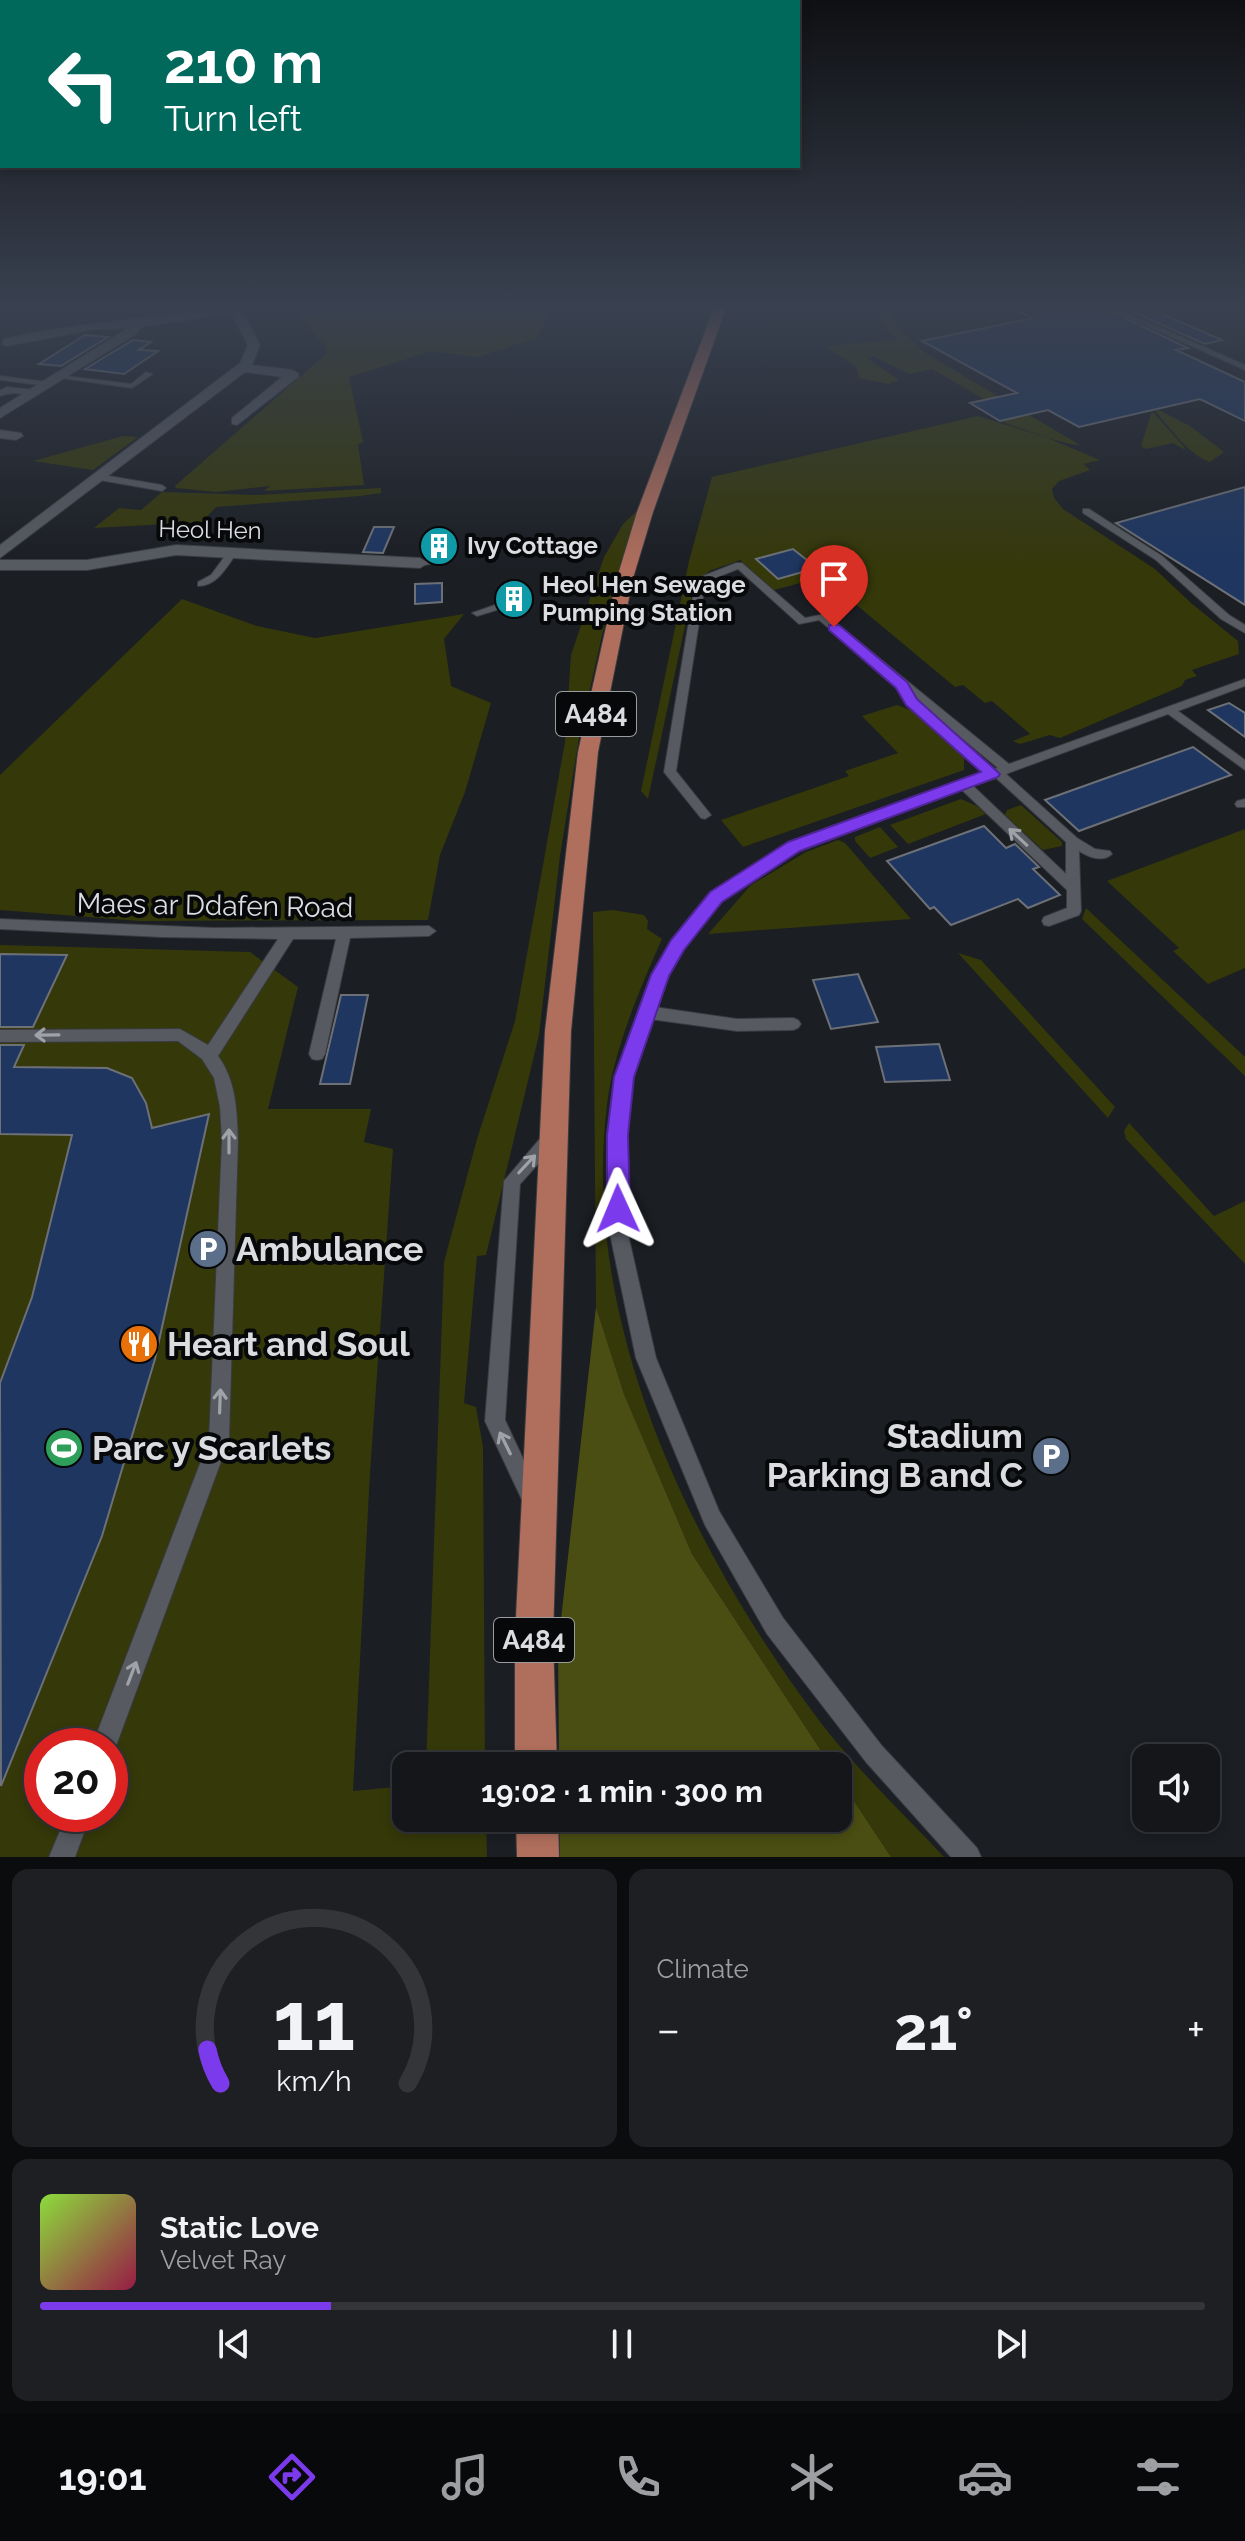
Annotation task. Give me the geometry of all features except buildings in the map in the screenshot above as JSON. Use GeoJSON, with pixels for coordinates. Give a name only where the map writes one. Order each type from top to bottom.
{"type":"FeatureCollection","features":[{"type":"Feature","properties":{"kind":"main road","name":"A484"},"geometry":{"type":"LineString","coordinates":[[536,1752],[534,1637],[558,1031],[588,752],[625,578],[645,512],[688,395]]}},
{"type":"Feature","properties":{"kind":"main road"},"geometry":{"type":"LineString","coordinates":[[537,1832],[538,1857]]}},
{"type":"Feature","properties":{"kind":"street"},"geometry":{"type":"LineString","coordinates":[[0,414],[30,395]]}},
{"type":"Feature","properties":{"kind":"street"},"geometry":{"type":"LineString","coordinates":[[0,553],[206,395]]}},
{"type":"Feature","properties":{"kind":"street"},"geometry":{"type":"LineString","coordinates":[[237,421],[268,395]]}},
{"type":"Feature","properties":{"kind":"street"},"geometry":{"type":"LineString","coordinates":[[0,434],[16,436]]}},
{"type":"Feature","properties":{"kind":"street","name":"Heol Hen"},"geometry":{"type":"LineString","coordinates":[[0,565],[87,565],[176,550],[420,563]]}},
{"type":"Feature","properties":{"kind":"lane"},"geometry":{"type":"LineString","coordinates":[[97,477],[162,488]]}},
{"type":"Feature","properties":{"kind":"lane"},"geometry":{"type":"LineString","coordinates":[[1086,511],[1159,558],[1225,617],[1245,630]]}},
{"type":"Feature","properties":{"kind":"lane"},"geometry":{"type":"LineString","coordinates":[[202,584],[214,577],[231,554]]}},
{"type":"Feature","properties":{"kind":"lane"},"geometry":{"type":"LineString","coordinates":[[420,563],[442,559]]}},
{"type":"Feature","properties":{"kind":"lane"},"geometry":{"type":"LineString","coordinates":[[705,815],[670,772],[699,590],[706,578],[739,565],[803,622],[821,616],[918,699],[1072,841],[1092,853],[1105,854]]}},
{"type":"Feature","properties":{"kind":"lane"},"geometry":{"type":"LineString","coordinates":[[477,613],[509,603]]}},
{"type":"Feature","properties":{"kind":"lane"},"geometry":{"type":"LineString","coordinates":[[968,1857],[874,1754],[775,1626],[712,1518],[646,1358],[619,1234],[617,1135],[624,1077],[645,1012],[660,975],[677,945],[716,897],[794,847],[1245,682]]}},
{"type":"Feature","properties":{"kind":"lane"},"geometry":{"type":"LineString","coordinates":[[1168,709],[1245,766]]}},
{"type":"Feature","properties":{"kind":"lane"},"geometry":{"type":"LineString","coordinates":[[963,784],[1074,889]]}},
{"type":"Feature","properties":{"kind":"lane"},"geometry":{"type":"LineString","coordinates":[[1049,921],[1074,911],[1072,841]]}},
{"type":"Feature","properties":{"kind":"lane","name":"Maes ar Ddafen Road"},"geometry":{"type":"LineString","coordinates":[[0,924],[142,933],[344,934],[429,931]]}},
{"type":"Feature","properties":{"kind":"lane"},"geometry":{"type":"LineString","coordinates":[[210,1055],[289,934]]}},
{"type":"Feature","properties":{"kind":"lane"},"geometry":{"type":"LineString","coordinates":[[317,1054],[344,934]]}},
{"type":"Feature","properties":{"kind":"lane"},"geometry":{"type":"LineString","coordinates":[[645,1012],[737,1025],[793,1024]]}},
{"type":"Feature","properties":{"kind":"lane"},"geometry":{"type":"LineString","coordinates":[[0,1036],[180,1035],[198,1044],[210,1055],[228,1092],[230,1140],[219,1440],[111,1728]]}},
{"type":"Feature","properties":{"kind":"lane"},"geometry":{"type":"LineString","coordinates":[[539,1513],[495,1421],[512,1181],[554,1136]]}},
{"type":"Feature","properties":{"kind":"lane"},"geometry":{"type":"LineString","coordinates":[[62,1857],[72,1832]]}},
{"type":"Feature","properties":{"kind":"green space"},"geometry":{"type":"Polygon","coordinates":[[[279,395],[353,395],[363,442],[358,444],[364,485],[264,491],[270,486],[216,492],[175,486],[279,395]]]}},
{"type":"Feature","properties":{"kind":"green space"},"geometry":{"type":"Polygon","coordinates":[[[976,395],[995,395],[1080,445],[1054,440],[1000,421],[1015,417],[976,395]]]}},
{"type":"Feature","properties":{"kind":"green space"},"geometry":{"type":"Polygon","coordinates":[[[1159,410],[1190,426],[1224,452],[1210,462],[1194,453],[1155,411],[1159,410]]]}},
{"type":"Feature","properties":{"kind":"green space"},"geometry":{"type":"Polygon","coordinates":[[[1152,411],[1185,450],[1173,443],[1146,449],[1141,446],[1152,411]]]}},
{"type":"Feature","properties":{"kind":"green space"},"geometry":{"type":"Polygon","coordinates":[[[978,416],[1048,438],[1100,460],[1084,464],[1090,470],[1059,481],[1052,489],[1054,498],[1063,509],[1155,569],[1238,641],[1239,654],[1192,670],[1197,676],[1185,680],[1182,686],[1060,738],[1050,735],[1020,744],[1013,741],[1030,734],[992,701],[985,703],[963,685],[955,687],[823,577],[774,590],[740,560],[709,571],[693,589],[648,799],[641,791],[689,561],[712,477],[978,416]]]}},
{"type":"Feature","properties":{"kind":"green space"},"geometry":{"type":"Polygon","coordinates":[[[123,436],[138,437],[93,470],[33,461],[123,436]]]}},
{"type":"Feature","properties":{"kind":"green space"},"geometry":{"type":"Polygon","coordinates":[[[381,488],[381,493],[360,496],[216,507],[202,522],[94,528],[119,508],[141,510],[162,492],[258,495],[381,488]]]}},
{"type":"Feature","properties":{"kind":"green space"},"geometry":{"type":"Polygon","coordinates":[[[639,509],[605,622],[579,738],[560,856],[539,1035],[486,1255],[477,1256],[464,1403],[476,1407],[483,1447],[485,1752],[426,1752],[444,1262],[477,1139],[515,1021],[565,742],[571,655],[604,557],[623,524],[639,509]]]}},
{"type":"Feature","properties":{"kind":"green space"},"geometry":{"type":"Polygon","coordinates":[[[182,599],[257,626],[315,638],[464,614],[444,639],[451,686],[491,703],[465,792],[440,855],[428,920],[139,921],[0,910],[0,775],[182,599]]]}},
{"type":"Feature","properties":{"kind":"green space"},"geometry":{"type":"Polygon","coordinates":[[[897,705],[913,711],[964,757],[964,770],[743,847],[721,820],[849,776],[845,771],[898,753],[862,716],[897,705]]]}},
{"type":"Feature","properties":{"kind":"green space"},"geometry":{"type":"Polygon","coordinates":[[[961,799],[986,814],[908,844],[890,825],[961,799]]]}},
{"type":"Feature","properties":{"kind":"green space"},"geometry":{"type":"Polygon","coordinates":[[[1021,805],[1062,842],[1062,846],[1043,850],[1005,815],[1007,810],[1021,805]]]}},
{"type":"Feature","properties":{"kind":"green space"},"geometry":{"type":"Polygon","coordinates":[[[880,827],[898,847],[870,858],[855,837],[880,827]]]}},
{"type":"Feature","properties":{"kind":"green space"},"geometry":{"type":"Polygon","coordinates":[[[1245,829],[1245,968],[1208,984],[1173,951],[1179,948],[1107,881],[1245,829]]]}},
{"type":"Feature","properties":{"kind":"green space"},"geometry":{"type":"Polygon","coordinates":[[[838,840],[845,843],[911,919],[708,934],[751,885],[806,852],[838,840]]]}},
{"type":"Feature","properties":{"kind":"green space"},"geometry":{"type":"Polygon","coordinates":[[[1086,908],[1245,1057],[1245,1076],[1082,919],[1086,908]]]}},
{"type":"Feature","properties":{"kind":"green space"},"geometry":{"type":"Polygon","coordinates":[[[613,910],[644,915],[648,921],[647,929],[662,939],[621,1042],[607,1105],[603,1186],[611,1268],[628,1350],[655,1430],[688,1507],[728,1582],[771,1653],[845,1752],[822,1752],[692,1554],[624,1394],[596,1307],[593,912],[613,910]]]}},
{"type":"Feature","properties":{"kind":"green space"},"geometry":{"type":"Polygon","coordinates":[[[0,945],[250,952],[298,987],[268,1109],[371,1109],[364,1142],[393,1149],[370,1473],[353,1791],[392,1787],[392,1832],[486,1832],[487,1857],[0,1857],[0,945]]]}},
{"type":"Feature","properties":{"kind":"green space"},"geometry":{"type":"Polygon","coordinates":[[[958,953],[981,960],[1115,1107],[1108,1118],[958,953]]]}},
{"type":"Feature","properties":{"kind":"green space"},"geometry":{"type":"Polygon","coordinates":[[[1129,1123],[1214,1216],[1245,1201],[1245,1264],[1126,1139],[1124,1131],[1129,1123]]]}},
{"type":"Feature","properties":{"kind":"green space"},"geometry":{"type":"Polygon","coordinates":[[[596,1307],[624,1394],[692,1554],[822,1752],[559,1752],[558,1646],[596,1307]]]}},
{"type":"Feature","properties":{"kind":"green space"},"geometry":{"type":"Polygon","coordinates":[[[852,1760],[944,1857],[891,1857],[852,1798],[852,1760]]]}},
{"type":"Feature","properties":{"kind":"green space"},"geometry":{"type":"Polygon","coordinates":[[[852,1798],[891,1857],[560,1857],[559,1832],[852,1832],[852,1798]]]}},
{"type":"Feature","properties":{"kind":"place","name":"Ivy Cottage"},"geometry":{"type":"Point","coordinates":[439,546]}},
{"type":"Feature","properties":{"kind":"place","name":"Heol Hen Sewage Pumping Station"},"geometry":{"type":"Point","coordinates":[514,599]}},
{"type":"Feature","properties":{"kind":"place","name":"Ambulance"},"geometry":{"type":"Point","coordinates":[208,1249]}},
{"type":"Feature","properties":{"kind":"place","name":"Heart and Soul"},"geometry":{"type":"Point","coordinates":[139,1344]}},
{"type":"Feature","properties":{"kind":"place","name":"Parc y Scarlets"},"geometry":{"type":"Point","coordinates":[64,1448]}},
{"type":"Feature","properties":{"kind":"place","name":"Stadium Parking B and C"},"geometry":{"type":"Point","coordinates":[1051,1456]}},
{"type":"Feature","properties":{"kind":"route"},"geometry":{"type":"LineString","coordinates":[[618,1209],[617,1135],[624,1077],[660,975],[677,945],[716,897],[794,847],[992,774],[911,701],[901,685],[834,627]]}}]}
